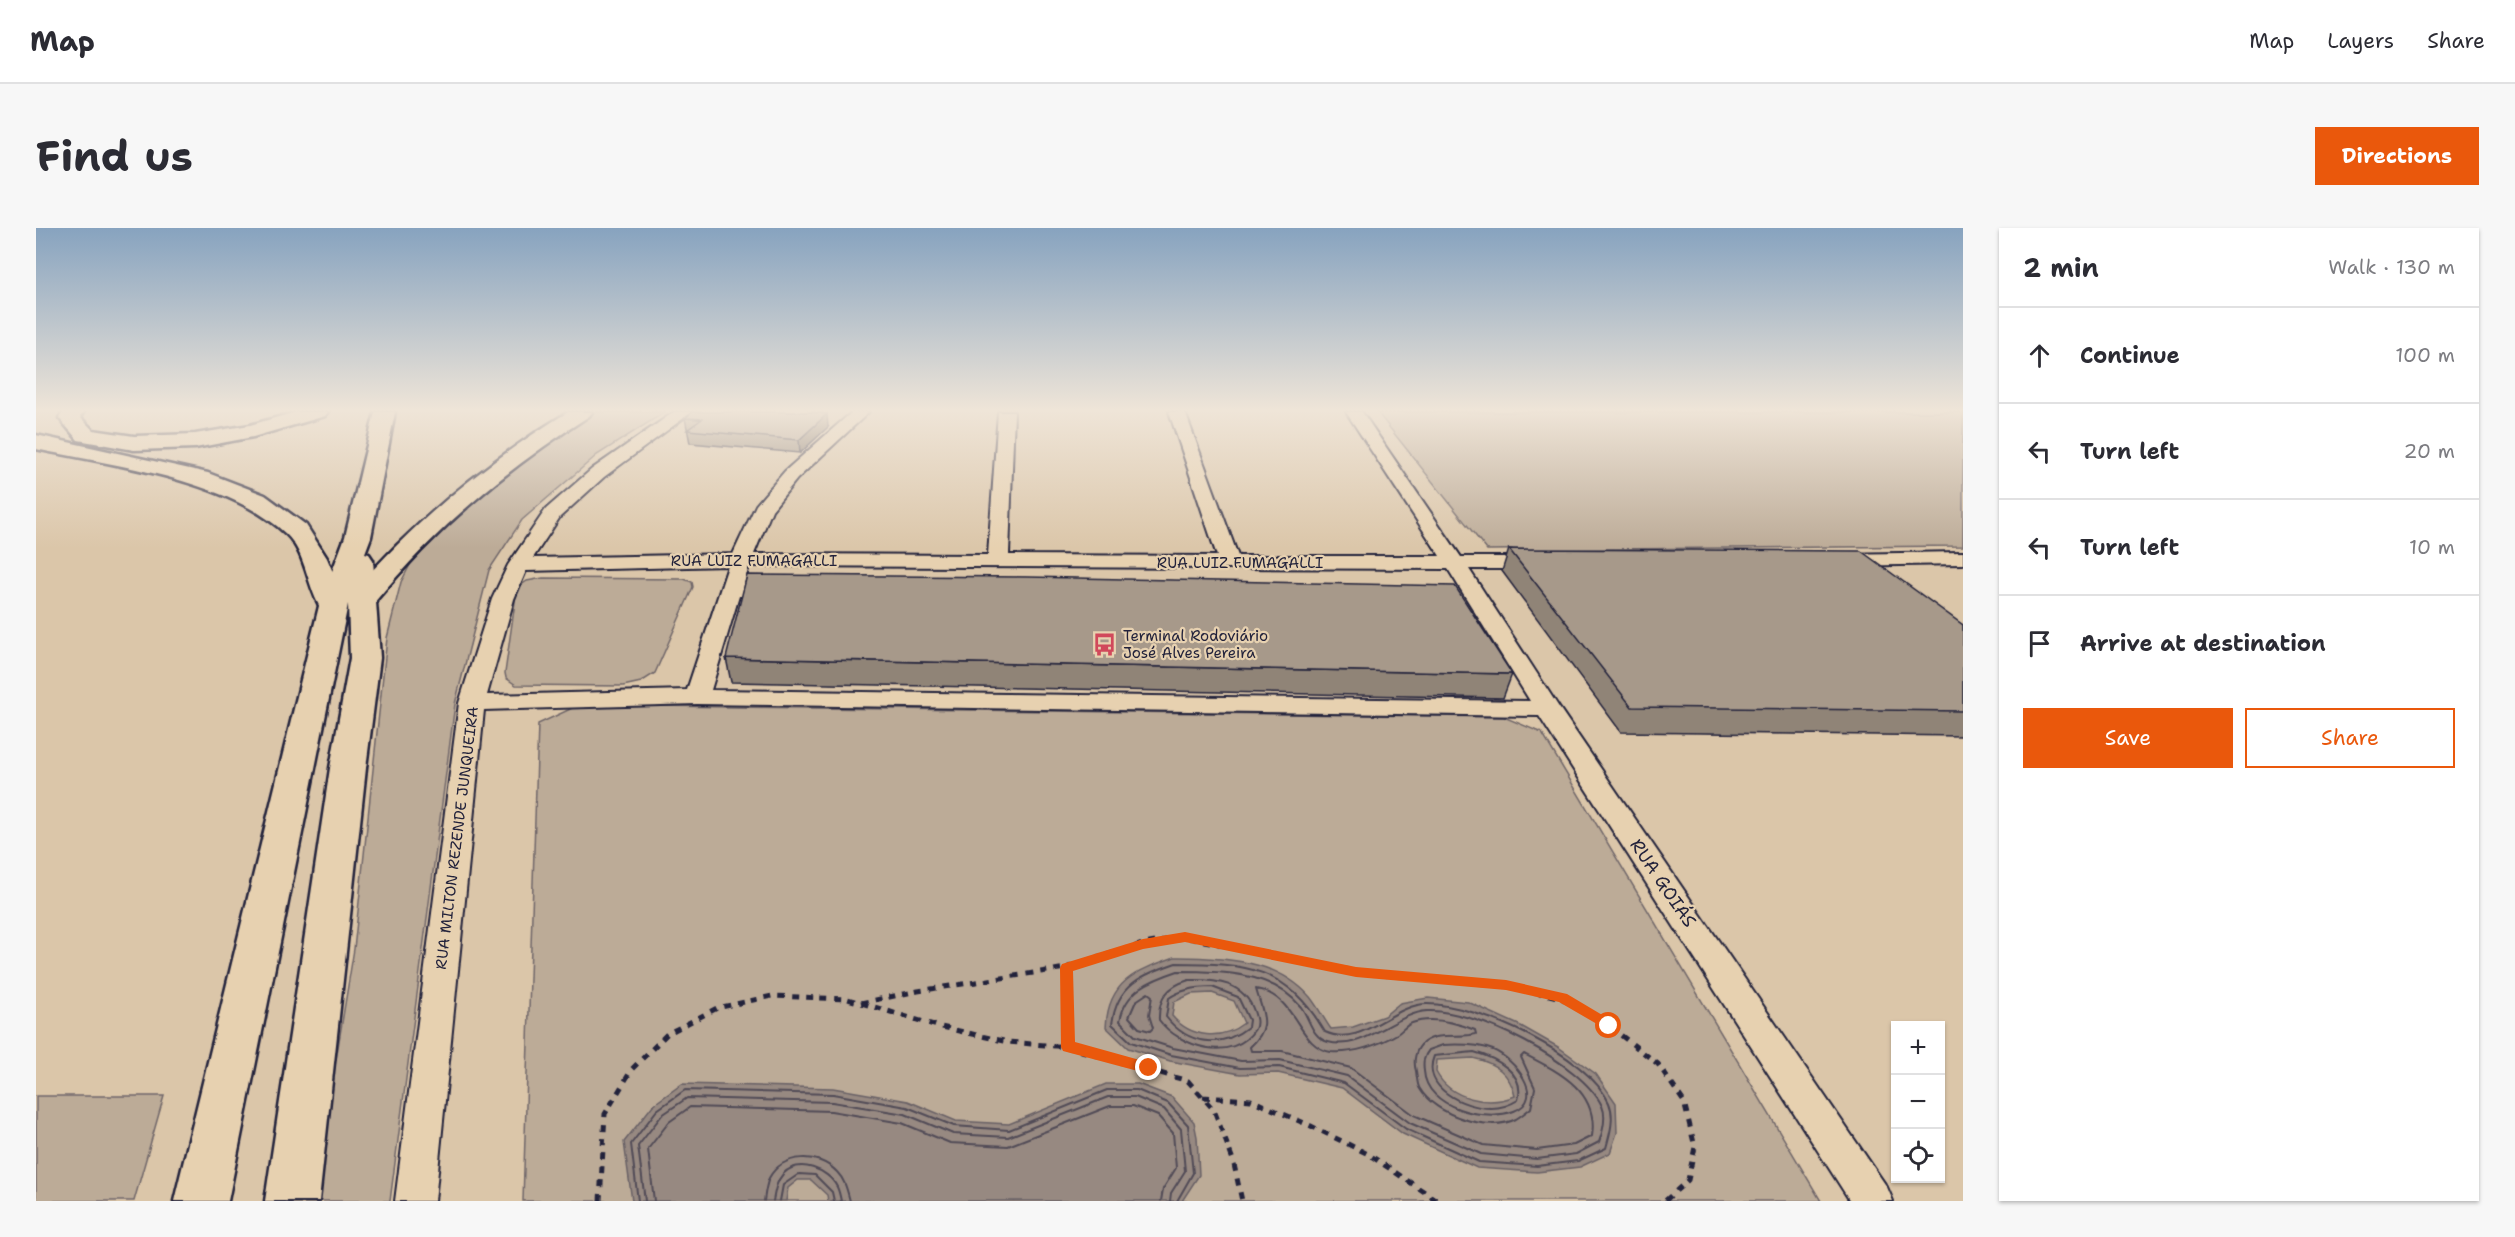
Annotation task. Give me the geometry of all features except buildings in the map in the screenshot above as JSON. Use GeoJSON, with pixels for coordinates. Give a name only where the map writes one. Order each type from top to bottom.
{"type":"FeatureCollection","features":[{"type":"Feature","properties":{"kind":"main road"},"geometry":{"type":"LineString","coordinates":[[106,457],[200,478],[256,500],[297,530],[314,558],[348,602],[365,658],[348,768],[292,1201]]}},
{"type":"Feature","properties":{"kind":"main road"},"geometry":{"type":"LineString","coordinates":[[201,1201],[316,693],[348,602],[358,537],[375,457]]}},
{"type":"Feature","properties":{"kind":"main road"},"geometry":{"type":"LineString","coordinates":[[348,602],[432,521],[485,476],[511,457]]}},
{"type":"Feature","properties":{"kind":"street","name":"RUA MILTON REZENDE JUNQUEIRA"},"geometry":{"type":"LineString","coordinates":[[415,1201],[472,703],[503,599],[518,565],[553,513],[598,473],[620,457]]}},
{"type":"Feature","properties":{"kind":"street"},"geometry":{"type":"LineString","coordinates":[[698,697],[713,641],[741,560],[763,509],[791,476],[811,457]]}},
{"type":"Feature","properties":{"kind":"street"},"geometry":{"type":"LineString","coordinates":[[998,561],[1004,457]]}},
{"type":"Feature","properties":{"kind":"street"},"geometry":{"type":"LineString","coordinates":[[1193,457],[1230,563]]}},
{"type":"Feature","properties":{"kind":"street","name":"RUA GOIÁS"},"geometry":{"type":"LineString","coordinates":[[1384,457],[1455,564],[1466,598],[1547,709],[1873,1201]]}},
{"type":"Feature","properties":{"kind":"street"},"geometry":{"type":"LineString","coordinates":[[1813,560],[1963,558]]}},
{"type":"Feature","properties":{"kind":"street","name":"RUA LUIZ FUMAGALLI"},"geometry":{"type":"LineString","coordinates":[[518,565],[741,560],[1455,564],[1563,562]]}},
{"type":"Feature","properties":{"kind":"street"},"geometry":{"type":"LineString","coordinates":[[1849,560],[1878,582]]}},
{"type":"Feature","properties":{"kind":"street"},"geometry":{"type":"LineString","coordinates":[[732,590],[796,590]]}},
{"type":"Feature","properties":{"kind":"street"},"geometry":{"type":"LineString","coordinates":[[472,703],[698,697],[1547,709]]}},
{"type":"Feature","properties":{"kind":"path"},"geometry":{"type":"LineString","coordinates":[[861,1003],[918,991],[1066,968],[1143,944],[1185,937],[1356,972],[1506,985],[1562,998],[1609,1026],[1658,1064],[1684,1102],[1695,1147],[1688,1180],[1665,1201]]}},
{"type":"Feature","properties":{"kind":"path"},"geometry":{"type":"LineString","coordinates":[[1066,968],[1068,1047]]}},
{"type":"Feature","properties":{"kind":"path"},"geometry":{"type":"LineString","coordinates":[[600,1201],[605,1114],[632,1069],[667,1034],[717,1008],[771,996],[848,999],[937,1026],[1008,1042],[1068,1047],[1188,1081],[1214,1110],[1233,1160],[1242,1201]]}},
{"type":"Feature","properties":{"kind":"path"},"geometry":{"type":"LineString","coordinates":[[1202,1097],[1251,1100],[1311,1126],[1368,1154],[1438,1201]]}},
{"type":"Feature","properties":{"kind":"shaded area"},"geometry":{"type":"Polygon","coordinates":[[[524,457],[594,457],[522,520],[489,570],[455,704],[390,1201],[313,1201],[354,949],[387,638],[401,582],[421,544],[494,478],[524,457]]]}},
{"type":"Feature","properties":{"kind":"shaded area"},"geometry":{"type":"Polygon","coordinates":[[[1413,457],[1963,457],[1963,546],[1487,550],[1413,457]]]}},
{"type":"Feature","properties":{"kind":"shaded area"},"geometry":{"type":"Polygon","coordinates":[[[543,578],[684,579],[692,582],[693,587],[655,673],[641,682],[623,686],[516,685],[506,678],[505,673],[517,588],[527,581],[543,578]]]}},
{"type":"Feature","properties":{"kind":"shaded area"},"geometry":{"type":"Polygon","coordinates":[[[579,705],[1504,717],[1542,733],[1821,1201],[523,1201],[538,724],[579,705]]]}},
{"type":"Feature","properties":{"kind":"shaded area"},"geometry":{"type":"Polygon","coordinates":[[[36,1096],[164,1096],[134,1201],[36,1201],[36,1096]]]}},
{"type":"Feature","properties":{"kind":"water"},"geometry":{"type":"Polygon","coordinates":[[[1175,957],[1230,960],[1265,967],[1281,974],[1310,997],[1331,1029],[1353,1027],[1384,1016],[1400,1003],[1428,998],[1468,1002],[1521,1026],[1558,1047],[1596,1074],[1616,1103],[1617,1133],[1610,1153],[1580,1167],[1537,1172],[1477,1168],[1403,1134],[1342,1088],[1278,1073],[1240,1074],[1170,1061],[1128,1048],[1106,1027],[1112,999],[1118,988],[1137,973],[1175,957]],[[1212,993],[1191,994],[1174,1002],[1172,1016],[1188,1029],[1206,1034],[1226,1033],[1244,1023],[1234,1001],[1212,993]],[[1473,1058],[1437,1060],[1436,1072],[1450,1089],[1471,1098],[1493,1101],[1515,1096],[1509,1081],[1500,1070],[1473,1058]]]}},
{"type":"Feature","properties":{"kind":"water"},"geometry":{"type":"Polygon","coordinates":[[[682,1084],[833,1088],[908,1101],[956,1121],[1009,1124],[1106,1084],[1138,1084],[1172,1097],[1194,1122],[1199,1175],[1182,1201],[828,1201],[827,1195],[811,1180],[798,1180],[788,1188],[786,1201],[632,1201],[624,1142],[653,1105],[682,1084]]]}},
{"type":"Feature","properties":{"kind":"place","name":"Terminal Rodoviário José Alves Pereira"},"geometry":{"type":"Point","coordinates":[1105,645]}},
{"type":"Feature","properties":{"kind":"route"},"geometry":{"type":"LineString","coordinates":[[1149,1068],[1068,1047],[1066,968],[1143,944],[1185,937],[1356,972],[1506,985],[1562,998],[1609,1026]]}}]}
